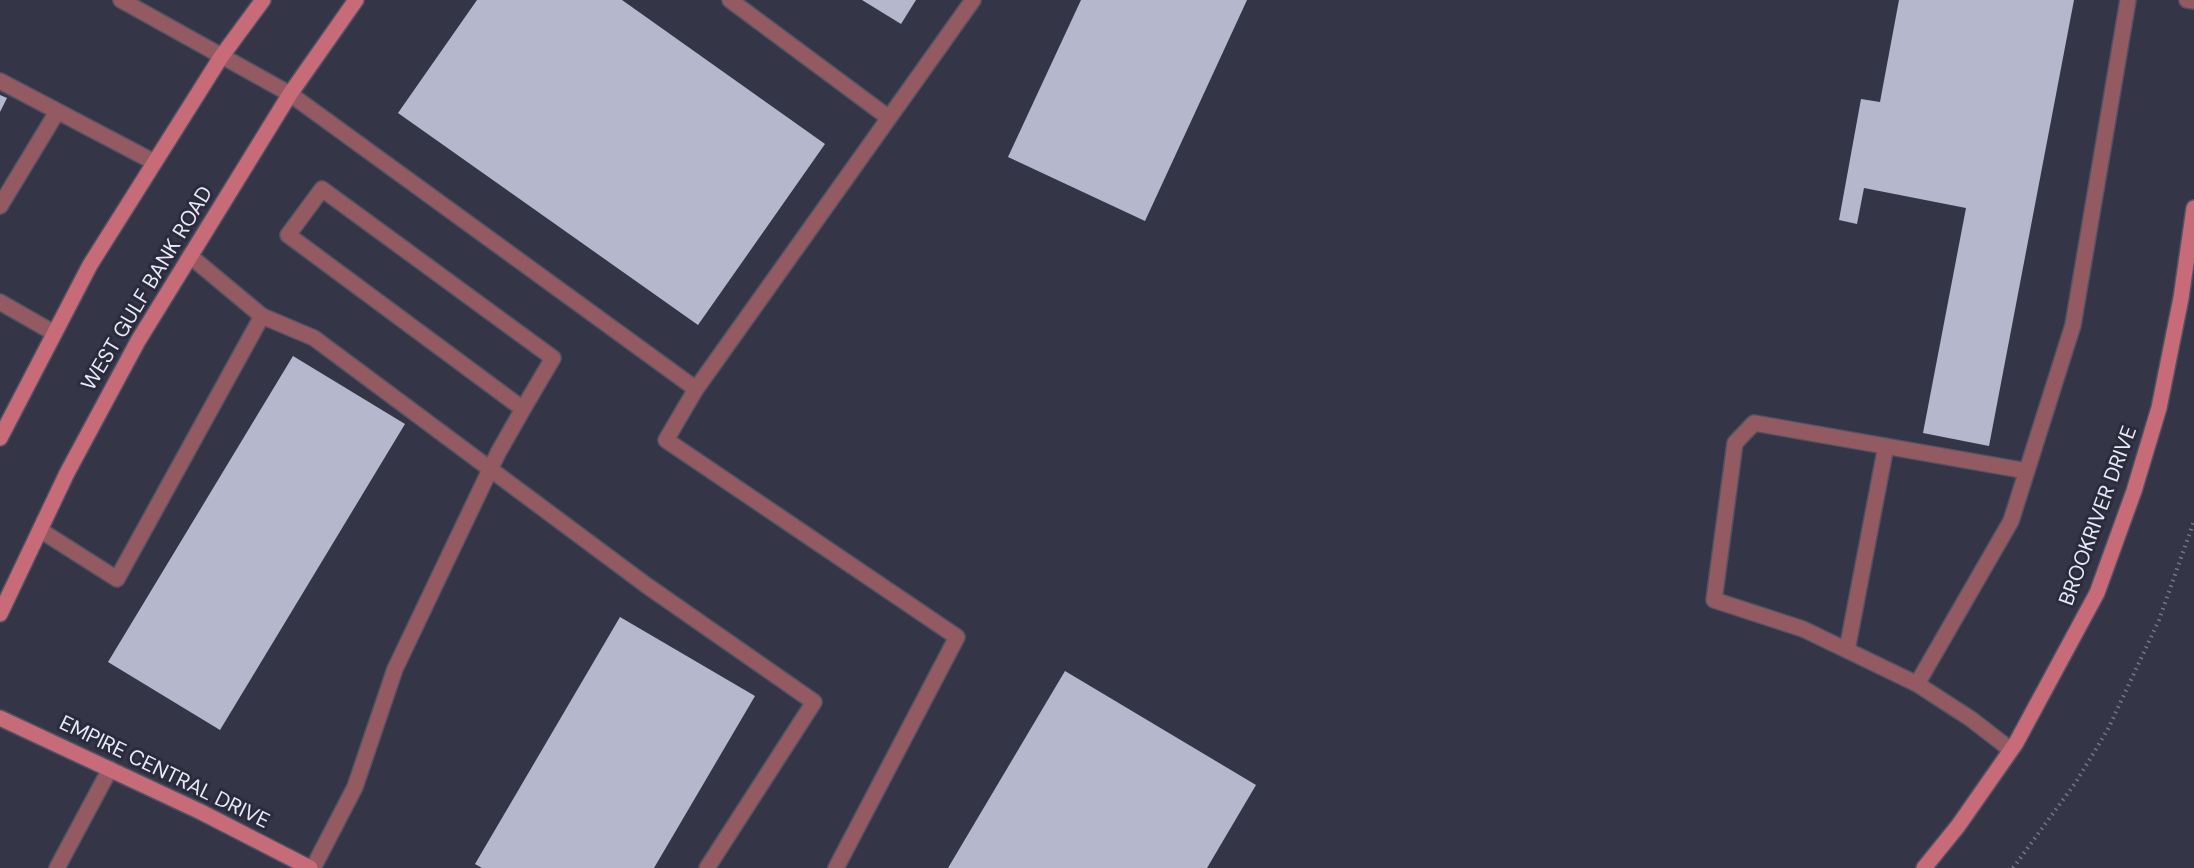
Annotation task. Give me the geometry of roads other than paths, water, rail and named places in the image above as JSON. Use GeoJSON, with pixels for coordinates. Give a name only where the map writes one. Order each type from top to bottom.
{"type":"FeatureCollection","features":[{"type":"Feature","properties":{"kind":"main road"},"geometry":{"type":"LineString","coordinates":[[0,438],[90,265],[221,57],[262,0]]}},
{"type":"Feature","properties":{"kind":"main road","name":"WEST GULF BANK ROAD"},"geometry":{"type":"LineString","coordinates":[[0,614],[40,530],[138,341],[290,94],[356,0]]}},
{"type":"Feature","properties":{"kind":"main road","name":"BROOKRIVER DRIVE"},"geometry":{"type":"LineString","coordinates":[[1924,868],[1958,826],[2011,750],[2064,659],[2097,593],[2134,491],[2159,408],[2181,298],[2194,208]]}},
{"type":"Feature","properties":{"kind":"main road","name":"EMPIRE CENTRAL DRIVE"},"geometry":{"type":"LineString","coordinates":[[0,718],[201,812],[312,868]]}},
{"type":"Feature","properties":{"kind":"lane"},"geometry":{"type":"LineString","coordinates":[[730,0],[889,118]]}},
{"type":"Feature","properties":{"kind":"lane"},"geometry":{"type":"LineString","coordinates":[[836,868],[957,637],[666,440],[696,389],[973,0]]}},
{"type":"Feature","properties":{"kind":"lane"},"geometry":{"type":"LineString","coordinates":[[1917,684],[2011,521],[2073,325],[2128,0]]}},
{"type":"Feature","properties":{"kind":"lane"},"geometry":{"type":"LineString","coordinates":[[2187,0],[2194,1]]}},
{"type":"Feature","properties":{"kind":"lane"},"geometry":{"type":"LineString","coordinates":[[127,1],[221,57],[290,94],[696,389]]}},
{"type":"Feature","properties":{"kind":"lane"},"geometry":{"type":"LineString","coordinates":[[0,81],[154,162]]}},
{"type":"Feature","properties":{"kind":"lane"},"geometry":{"type":"LineString","coordinates":[[0,206],[57,112]]}},
{"type":"Feature","properties":{"kind":"lane"},"geometry":{"type":"LineString","coordinates":[[312,868],[355,787],[395,669],[491,468],[553,358],[322,189],[288,235],[523,409]]}},
{"type":"Feature","properties":{"kind":"lane"},"geometry":{"type":"LineString","coordinates":[[190,256],[262,316],[314,338],[646,585],[814,702],[707,868]]}},
{"type":"Feature","properties":{"kind":"lane"},"geometry":{"type":"LineString","coordinates":[[0,302],[54,333]]}},
{"type":"Feature","properties":{"kind":"lane"},"geometry":{"type":"LineString","coordinates":[[40,530],[117,579],[262,316]]}},
{"type":"Feature","properties":{"kind":"lane"},"geometry":{"type":"LineString","coordinates":[[2011,750],[1917,684],[1803,629],[1713,600],[1735,443],[1754,423],[2027,471]]}},
{"type":"Feature","properties":{"kind":"lane"},"geometry":{"type":"LineString","coordinates":[[1847,650],[1886,446]]}},
{"type":"Feature","properties":{"kind":"lane"},"geometry":{"type":"LineString","coordinates":[[57,868],[110,770]]}}]}
